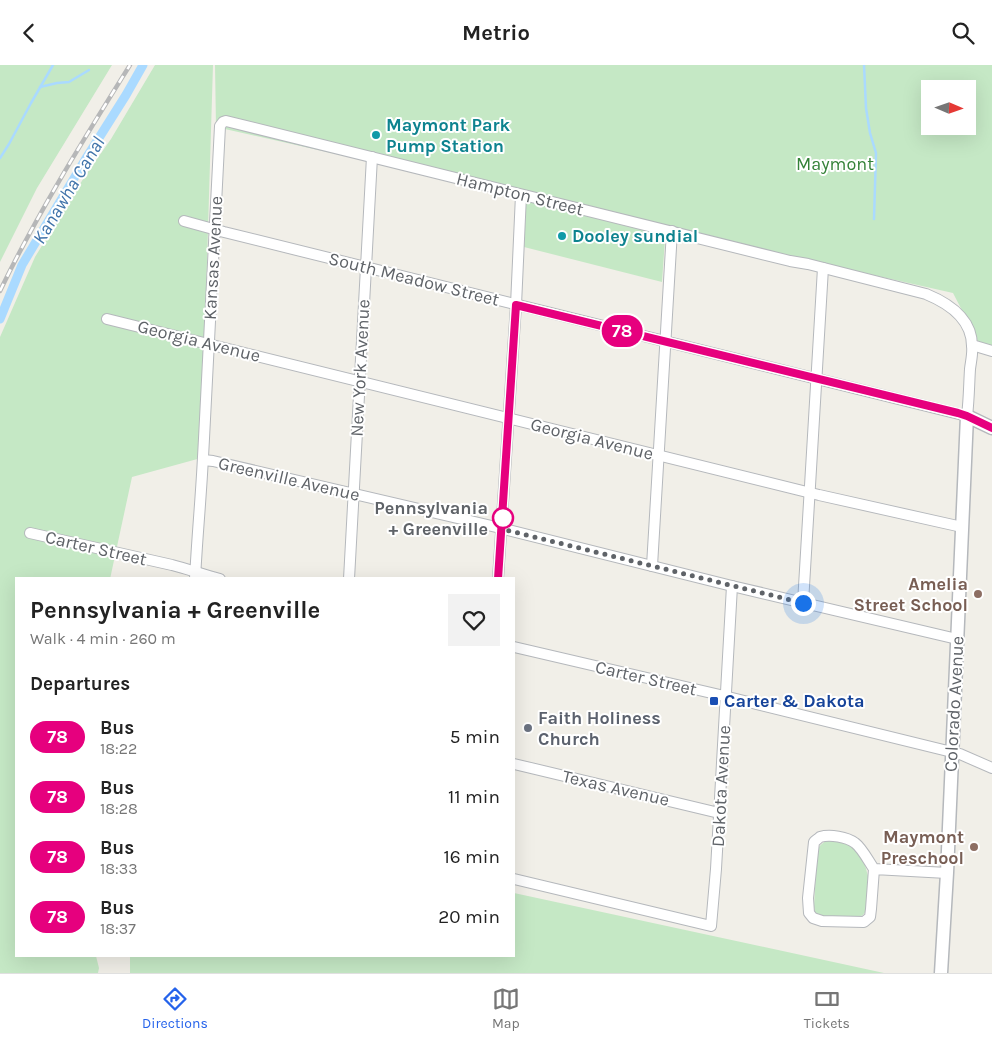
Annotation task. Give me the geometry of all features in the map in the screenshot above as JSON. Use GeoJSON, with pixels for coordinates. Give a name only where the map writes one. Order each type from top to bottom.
{"type":"FeatureCollection","features":[{"type":"Feature","properties":{"kind":"street","name":"Hampton Street"},"geometry":{"type":"LineString","coordinates":[[226,121],[926,294],[952,308],[963,320],[970,333],[972,345]]}},
{"type":"Feature","properties":{"kind":"street","name":"Kansas Avenue"},"geometry":{"type":"LineString","coordinates":[[195,575],[203,460],[220,126],[226,121]]}},
{"type":"Feature","properties":{"kind":"street","name":"New York Avenue"},"geometry":{"type":"LineString","coordinates":[[349,577],[372,157]]}},
{"type":"Feature","properties":{"kind":"street"},"geometry":{"type":"LineString","coordinates":[[498,577],[516,305],[521,195]]}},
{"type":"Feature","properties":{"kind":"street","name":"South Meadow Street"},"geometry":{"type":"LineString","coordinates":[[184,221],[967,416],[992,428]]}},
{"type":"Feature","properties":{"kind":"street"},"geometry":{"type":"LineString","coordinates":[[652,566],[672,231]]}},
{"type":"Feature","properties":{"kind":"street"},"geometry":{"type":"LineString","coordinates":[[803,603],[823,268]]}},
{"type":"Feature","properties":{"kind":"street","name":"Georgia Avenue"},"geometry":{"type":"LineString","coordinates":[[107,319],[810,493],[962,527]]}},
{"type":"Feature","properties":{"kind":"street"},"geometry":{"type":"LineString","coordinates":[[972,345],[992,351]]}},
{"type":"Feature","properties":{"kind":"street","name":"Colorado Avenue"},"geometry":{"type":"LineString","coordinates":[[941,973],[972,345]]}},
{"type":"Feature","properties":{"kind":"street","name":"Greenville Avenue"},"geometry":{"type":"LineString","coordinates":[[203,460],[502,529],[957,639]]}},
{"type":"Feature","properties":{"kind":"street","name":"Carter Street"},"geometry":{"type":"LineString","coordinates":[[30,533],[148,559],[195,575],[208,577]]}},
{"type":"Feature","properties":{"kind":"street","name":"Dakota Avenue"},"geometry":{"type":"LineString","coordinates":[[515,879],[711,926],[732,586]]}},
{"type":"Feature","properties":{"kind":"street","name":"Carter Street"},"geometry":{"type":"LineString","coordinates":[[515,647],[952,751],[992,769]]}},
{"type":"Feature","properties":{"kind":"street","name":"Texas Avenue"},"geometry":{"type":"LineString","coordinates":[[515,764],[719,813]]}},
{"type":"Feature","properties":{"kind":"street"},"geometry":{"type":"LineString","coordinates":[[820,837],[839,837],[857,844],[874,869],[870,917],[864,922],[822,921],[813,918],[809,913],[808,898],[812,855],[814,842],[820,837]]}},
{"type":"Feature","properties":{"kind":"street"},"geometry":{"type":"LineString","coordinates":[[874,869],[947,873]]}},
{"type":"Feature","properties":{"kind":"green space"},"geometry":{"type":"Polygon","coordinates":[[[0,65],[112,65],[37,188],[0,262],[0,65]]]}},
{"type":"Feature","properties":{"kind":"green space"},"geometry":{"type":"Polygon","coordinates":[[[155,65],[213,65],[201,458],[132,477],[110,577],[15,577],[15,957],[96,957],[99,968],[98,973],[0,973],[0,337],[35,257],[85,176],[111,139],[155,65]]]}},
{"type":"Feature","properties":{"kind":"green space","name":"Maymont"},"geometry":{"type":"Polygon","coordinates":[[[215,65],[992,65],[992,350],[981,347],[953,293],[216,127],[215,65]]]}},
{"type":"Feature","properties":{"kind":"green space"},"geometry":{"type":"Polygon","coordinates":[[[531,201],[664,234],[662,282],[524,247],[526,204],[531,201]]]}},
{"type":"Feature","properties":{"kind":"green space"},"geometry":{"type":"Polygon","coordinates":[[[836,840],[854,848],[865,865],[868,876],[866,911],[859,917],[819,916],[815,913],[817,850],[825,842],[836,840]]]}},
{"type":"Feature","properties":{"kind":"green space"},"geometry":{"type":"Polygon","coordinates":[[[515,893],[884,973],[130,973],[130,957],[515,957],[515,893]]]}},
{"type":"Feature","properties":{"kind":"waterway"},"geometry":{"type":"LineString","coordinates":[[0,158],[53,65]]}},
{"type":"Feature","properties":{"kind":"waterway","name":"Kanawha Canal"},"geometry":{"type":"LineString","coordinates":[[0,319],[22,265],[143,65]]}},
{"type":"Feature","properties":{"kind":"waterway"},"geometry":{"type":"LineString","coordinates":[[864,65],[866,108],[870,133],[876,153],[874,219]]}},
{"type":"Feature","properties":{"kind":"waterway"},"geometry":{"type":"LineString","coordinates":[[40,87],[69,82],[89,70]]}},
{"type":"Feature","properties":{"kind":"railway"},"geometry":{"type":"LineString","coordinates":[[0,291],[46,204],[130,65]]}},
{"type":"Feature","properties":{"kind":"bus line","name":"78"},"geometry":{"type":"LineString","coordinates":[[498,577],[516,305],[958,413],[992,428]]}},
{"type":"Feature","properties":{"kind":"place","name":"Maymont Park Pump Station"},"geometry":{"type":"Point","coordinates":[376,135]}},
{"type":"Feature","properties":{"kind":"place","name":"Dooley sundial"},"geometry":{"type":"Point","coordinates":[562,236]}},
{"type":"Feature","properties":{"kind":"place","name":"Pennsylvania + Greenville"},"geometry":{"type":"Point","coordinates":[503,518]}},
{"type":"Feature","properties":{"kind":"place","name":"Amelia Street School"},"geometry":{"type":"Point","coordinates":[978,594]}},
{"type":"Feature","properties":{"kind":"place","name":"Carter & Dakota"},"geometry":{"type":"Point","coordinates":[714,701]}},
{"type":"Feature","properties":{"kind":"place","name":"Faith Holiness Church"},"geometry":{"type":"Point","coordinates":[528,728]}},
{"type":"Feature","properties":{"kind":"place","name":"Maymont Preschool"},"geometry":{"type":"Point","coordinates":[974,847]}},
{"type":"Feature","properties":{"kind":"route"},"geometry":{"type":"LineString","coordinates":[[503,518],[502,529],[803,603]]}}]}
